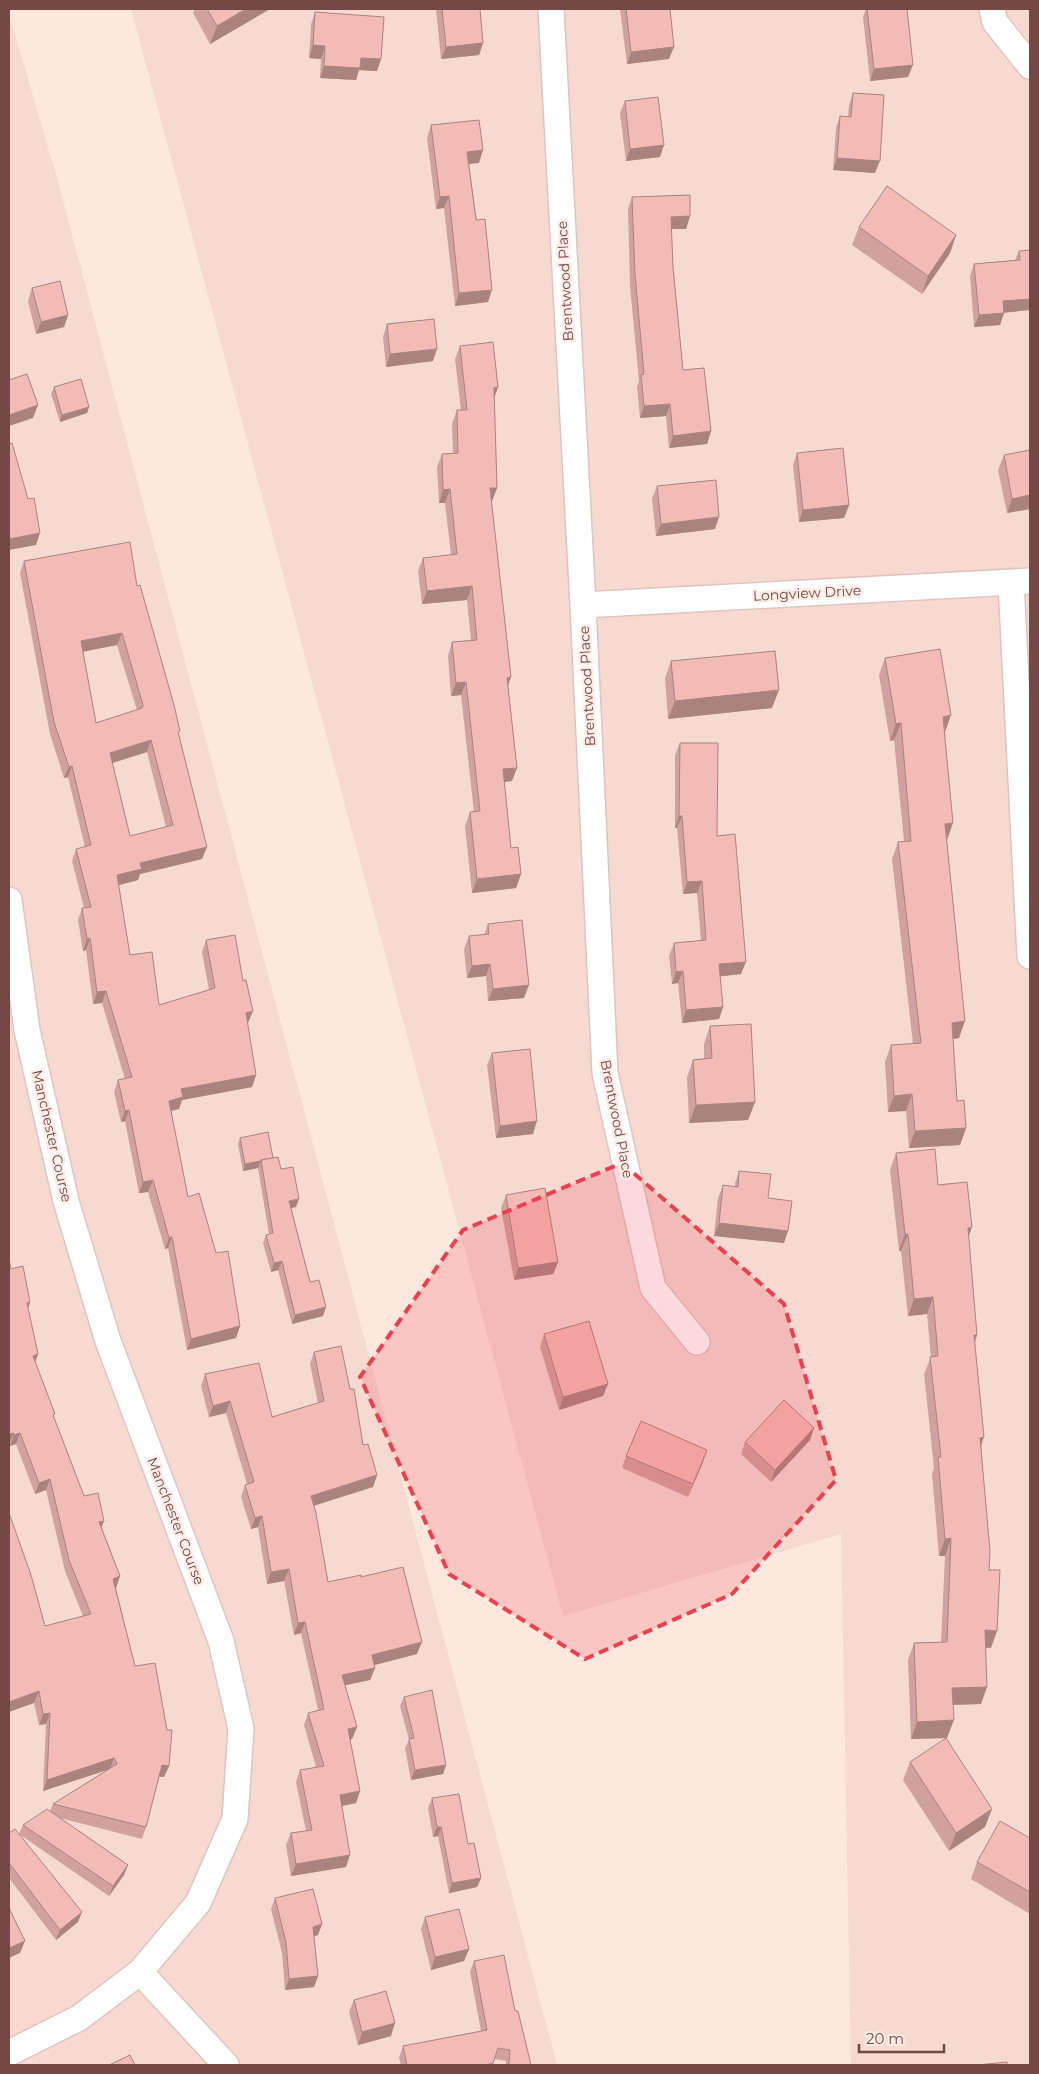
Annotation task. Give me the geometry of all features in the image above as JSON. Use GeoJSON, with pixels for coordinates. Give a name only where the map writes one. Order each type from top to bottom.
{"type":"FeatureCollection","features":[{"type":"Feature","properties":{"kind":"street","name":"Brentwood Place"},"geometry":{"type":"LineString","coordinates":[[551,9],[583,605],[605,1073],[653,1288],[697,1342]]}},
{"type":"Feature","properties":{"kind":"street"},"geometry":{"type":"LineString","coordinates":[[992,9],[995,22],[1030,66]]}},
{"type":"Feature","properties":{"kind":"street","name":"Longview Drive"},"geometry":{"type":"LineString","coordinates":[[583,605],[1021,582]]}},
{"type":"Feature","properties":{"kind":"street"},"geometry":{"type":"LineString","coordinates":[[1021,582],[1030,956]]}},
{"type":"Feature","properties":{"kind":"street","name":"Manchester Course"},"geometry":{"type":"LineString","coordinates":[[9,900],[27,1030],[66,1201],[108,1342],[221,1641],[241,1728],[235,1819],[198,1903],[140,1972],[79,2018],[9,2053]]}},
{"type":"Feature","properties":{"kind":"street"},"geometry":{"type":"LineString","coordinates":[[140,1972],[226,2065]]}},
{"type":"Feature","properties":{"kind":"highlighted area"},"geometry":{"type":"Polygon","coordinates":[[[622,1163],[784,1304],[836,1480],[732,1594],[585,1659],[449,1574],[360,1377],[463,1230],[622,1163]]]}},
{"type":"Feature","properties":{"kind":"shaded area"},"geometry":{"type":"Polygon","coordinates":[[[131,9],[1030,9],[1030,2065],[851,2065],[841,1534],[563,1616],[131,9]]]}},
{"type":"Feature","properties":{"kind":"shaded area"},"geometry":{"type":"Polygon","coordinates":[[[9,14],[57,178],[557,2065],[9,2065],[9,14]]]}},
{"type":"Feature","properties":{"kind":"building"},"geometry":{"type":"Polygon","coordinates":[[[207,9],[246,9],[217,26],[207,9]]]}},
{"type":"Feature","properties":{"kind":"building"},"geometry":{"type":"Polygon","coordinates":[[[442,9],[480,9],[483,43],[446,47],[442,9]]]}},
{"type":"Feature","properties":{"kind":"building"},"geometry":{"type":"Polygon","coordinates":[[[626,9],[670,9],[674,47],[631,52],[626,9]]]}},
{"type":"Feature","properties":{"kind":"building"},"geometry":{"type":"Polygon","coordinates":[[[867,9],[907,9],[913,65],[874,69],[867,9]]]}},
{"type":"Feature","properties":{"kind":"building"},"geometry":{"type":"Polygon","coordinates":[[[315,12],[384,17],[381,59],[361,58],[360,68],[324,66],[325,46],[313,45],[315,12]]]}},
{"type":"Feature","properties":{"kind":"building"},"geometry":{"type":"Polygon","coordinates":[[[853,93],[884,95],[880,161],[837,158],[840,116],[851,117],[853,93]]]}},
{"type":"Feature","properties":{"kind":"building"},"geometry":{"type":"Polygon","coordinates":[[[658,97],[664,145],[630,149],[625,101],[658,97]]]}},
{"type":"Feature","properties":{"kind":"building"},"geometry":{"type":"Polygon","coordinates":[[[479,120],[483,150],[467,152],[476,220],[485,219],[492,290],[459,293],[449,196],[440,197],[431,125],[479,120]]]}},
{"type":"Feature","properties":{"kind":"building"},"geometry":{"type":"Polygon","coordinates":[[[887,186],[956,235],[928,276],[859,227],[887,186]]]}},
{"type":"Feature","properties":{"kind":"building"},"geometry":{"type":"Polygon","coordinates":[[[690,195],[690,216],[671,217],[673,267],[683,370],[704,368],[711,431],[673,436],[670,404],[644,406],[641,375],[644,374],[635,274],[632,197],[690,195]]]}},
{"type":"Feature","properties":{"kind":"building"},"geometry":{"type":"Polygon","coordinates":[[[1030,250],[1030,299],[1003,301],[1004,313],[979,315],[974,264],[1020,260],[1019,251],[1030,250]]]}},
{"type":"Feature","properties":{"kind":"building"},"geometry":{"type":"Polygon","coordinates":[[[60,281],[68,315],[41,322],[32,288],[60,281]]]}},
{"type":"Feature","properties":{"kind":"building"},"geometry":{"type":"Polygon","coordinates":[[[434,319],[437,349],[390,354],[387,324],[434,319]]]}},
{"type":"Feature","properties":{"kind":"building"},"geometry":{"type":"Polygon","coordinates":[[[493,342],[498,387],[494,388],[497,488],[490,488],[511,677],[507,678],[517,768],[503,769],[511,848],[518,847],[521,874],[477,879],[470,812],[480,811],[466,682],[456,683],[452,642],[477,640],[472,586],[427,591],[423,558],[457,554],[450,489],[443,490],[442,454],[458,453],[457,410],[467,410],[460,346],[493,342]]]}},
{"type":"Feature","properties":{"kind":"building"},"geometry":{"type":"Polygon","coordinates":[[[27,374],[38,405],[9,415],[9,380],[27,374]]]}},
{"type":"Feature","properties":{"kind":"building"},"geometry":{"type":"Polygon","coordinates":[[[81,379],[89,407],[62,415],[54,387],[81,379]]]}},
{"type":"Feature","properties":{"kind":"building"},"geometry":{"type":"Polygon","coordinates":[[[12,443],[28,499],[34,498],[40,533],[9,539],[9,444],[12,443]]]}},
{"type":"Feature","properties":{"kind":"building"},"geometry":{"type":"Polygon","coordinates":[[[843,448],[849,505],[803,510],[797,453],[843,448]]]}},
{"type":"Feature","properties":{"kind":"building"},"geometry":{"type":"Polygon","coordinates":[[[1030,450],[1030,495],[1012,499],[1004,455],[1030,450]]]}},
{"type":"Feature","properties":{"kind":"building"},"geometry":{"type":"Polygon","coordinates":[[[716,480],[719,517],[661,524],[657,486],[716,480]]]}},
{"type":"Feature","properties":{"kind":"building"},"geometry":{"type":"Polygon","coordinates":[[[130,542],[137,586],[140,585],[174,705],[180,731],[178,732],[207,847],[140,863],[142,869],[117,875],[130,955],[152,952],[159,1005],[215,988],[206,940],[235,935],[243,981],[246,980],[253,1011],[246,1013],[256,1075],[181,1089],[183,1097],[169,1101],[188,1197],[199,1193],[216,1253],[228,1251],[240,1326],[191,1339],[172,1237],[169,1238],[153,1180],[143,1182],[129,1110],[125,1111],[118,1080],[132,1077],[106,991],[97,992],[90,938],[87,939],[82,908],[91,907],[76,849],[91,845],[72,766],[69,767],[54,722],[24,561],[130,542]],[[122,633],[81,641],[96,723],[142,708],[143,705],[122,633]],[[151,740],[110,753],[130,836],[173,825],[151,740]]]}},
{"type":"Feature","properties":{"kind":"building"},"geometry":{"type":"Polygon","coordinates":[[[940,649],[951,715],[943,717],[953,823],[945,824],[965,1021],[952,1023],[957,1101],[964,1100],[966,1128],[915,1131],[912,1094],[894,1096],[891,1045],[921,1043],[898,842],[911,841],[901,723],[896,724],[885,658],[940,649]]]}},
{"type":"Feature","properties":{"kind":"building"},"geometry":{"type":"Polygon","coordinates":[[[775,651],[779,690],[675,701],[671,661],[775,651]]]}},
{"type":"Feature","properties":{"kind":"building"},"geometry":{"type":"Polygon","coordinates":[[[680,743],[718,743],[717,836],[735,834],[746,962],[719,964],[723,1007],[686,1010],[683,971],[676,972],[674,943],[706,940],[702,881],[687,882],[682,816],[679,816],[680,743]]]}},
{"type":"Feature","properties":{"kind":"building"},"geometry":{"type":"Polygon","coordinates":[[[522,920],[529,985],[493,989],[490,964],[472,966],[469,936],[489,934],[488,924],[522,920]]]}},
{"type":"Feature","properties":{"kind":"building"},"geometry":{"type":"Polygon","coordinates":[[[751,1024],[755,1102],[696,1105],[693,1060],[712,1058],[710,1026],[751,1024]]]}},
{"type":"Feature","properties":{"kind":"building"},"geometry":{"type":"Polygon","coordinates":[[[530,1049],[537,1121],[500,1126],[492,1053],[530,1049]]]}},
{"type":"Feature","properties":{"kind":"building"},"geometry":{"type":"Polygon","coordinates":[[[268,1132],[273,1158],[245,1164],[240,1138],[268,1132]]]}},
{"type":"Feature","properties":{"kind":"building"},"geometry":{"type":"Polygon","coordinates":[[[935,1149],[938,1185],[967,1182],[972,1227],[968,1228],[977,1335],[974,1335],[984,1437],[980,1438],[990,1551],[989,1570],[1000,1570],[997,1631],[985,1630],[987,1687],[952,1688],[954,1720],[917,1722],[914,1643],[947,1642],[951,1538],[945,1539],[938,1457],[941,1457],[930,1357],[938,1356],[933,1297],[914,1299],[908,1234],[905,1234],[896,1153],[935,1149]]]}},
{"type":"Feature","properties":{"kind":"building"},"geometry":{"type":"Polygon","coordinates":[[[278,1157],[281,1169],[293,1167],[299,1199],[289,1201],[310,1282],[319,1280],[326,1307],[295,1315],[282,1261],[274,1263],[266,1235],[273,1233],[261,1160],[278,1157]]]}},
{"type":"Feature","properties":{"kind":"building"},"geometry":{"type":"Polygon","coordinates":[[[739,1171],[771,1174],[768,1198],[792,1201],[788,1231],[719,1223],[723,1185],[738,1187],[739,1171]]]}},
{"type":"Feature","properties":{"kind":"building"},"geometry":{"type":"Polygon","coordinates":[[[545,1188],[558,1262],[518,1268],[506,1195],[545,1188]]]}},
{"type":"Feature","properties":{"kind":"building"},"geometry":{"type":"Polygon","coordinates":[[[9,1259],[11,1269],[23,1266],[30,1302],[27,1303],[38,1354],[33,1356],[55,1414],[53,1415],[84,1496],[98,1493],[104,1521],[99,1522],[120,1576],[113,1579],[135,1666],[155,1663],[167,1730],[172,1730],[169,1766],[162,1765],[146,1827],[53,1804],[117,1764],[114,1758],[47,1780],[50,1713],[43,1714],[39,1691],[9,1702],[9,1513],[31,1575],[45,1626],[91,1614],[69,1560],[50,1479],[39,1483],[20,1433],[9,1434],[9,1259]]]}},
{"type":"Feature","properties":{"kind":"building"},"geometry":{"type":"Polygon","coordinates":[[[589,1321],[608,1384],[563,1397],[544,1334],[589,1321]]]}},
{"type":"Feature","properties":{"kind":"building"},"geometry":{"type":"Polygon","coordinates":[[[341,1346],[350,1389],[354,1389],[363,1445],[368,1444],[377,1475],[311,1496],[316,1513],[328,1582],[361,1575],[361,1577],[403,1567],[422,1642],[372,1655],[375,1668],[342,1675],[357,1727],[348,1729],[360,1791],[340,1795],[350,1855],[296,1864],[291,1833],[312,1830],[300,1770],[324,1766],[308,1713],[324,1709],[305,1622],[298,1623],[289,1569],[271,1572],[262,1516],[255,1518],[245,1485],[254,1482],[230,1401],[213,1406],[205,1374],[259,1363],[272,1417],[324,1401],[314,1352],[341,1346]]]}},
{"type":"Feature","properties":{"kind":"building"},"geometry":{"type":"Polygon","coordinates":[[[784,1400],[814,1428],[775,1470],[745,1442],[784,1400]]]}},
{"type":"Feature","properties":{"kind":"building"},"geometry":{"type":"Polygon","coordinates":[[[641,1421],[707,1450],[693,1484],[626,1456],[641,1421]]]}},
{"type":"Feature","properties":{"kind":"building"},"geometry":{"type":"Polygon","coordinates":[[[432,1690],[446,1765],[415,1770],[409,1739],[414,1738],[404,1697],[432,1690]]]}},
{"type":"Feature","properties":{"kind":"building"},"geometry":{"type":"Polygon","coordinates":[[[946,1738],[992,1809],[956,1833],[910,1762],[946,1738]]]}},
{"type":"Feature","properties":{"kind":"building"},"geometry":{"type":"Polygon","coordinates":[[[459,1794],[468,1844],[474,1843],[481,1878],[452,1883],[441,1827],[437,1827],[432,1798],[459,1794]]]}},
{"type":"Feature","properties":{"kind":"building"},"geometry":{"type":"Polygon","coordinates":[[[47,1809],[128,1865],[113,1886],[23,1825],[47,1809]]]}},
{"type":"Feature","properties":{"kind":"building"},"geometry":{"type":"Polygon","coordinates":[[[1000,1821],[1030,1838],[1030,1892],[977,1862],[1000,1821]]]}},
{"type":"Feature","properties":{"kind":"building"},"geometry":{"type":"Polygon","coordinates":[[[15,1829],[82,1912],[60,1930],[9,1863],[9,1833],[15,1829]]]}},
{"type":"Feature","properties":{"kind":"building"},"geometry":{"type":"Polygon","coordinates":[[[313,1889],[322,1924],[313,1927],[318,1976],[289,1979],[286,1942],[275,1898],[313,1889]]]}},
{"type":"Feature","properties":{"kind":"building"},"geometry":{"type":"Polygon","coordinates":[[[9,1908],[25,1941],[9,1948],[9,1908]]]}},
{"type":"Feature","properties":{"kind":"building"},"geometry":{"type":"Polygon","coordinates":[[[459,1909],[469,1949],[435,1957],[425,1917],[459,1909]]]}},
{"type":"Feature","properties":{"kind":"building"},"geometry":{"type":"Polygon","coordinates":[[[504,1955],[515,2011],[518,2011],[531,2065],[509,2065],[510,2050],[498,2048],[493,2063],[486,2065],[407,2065],[403,2046],[487,2030],[474,1961],[504,1955]]]}},
{"type":"Feature","properties":{"kind":"building"},"geometry":{"type":"Polygon","coordinates":[[[386,1991],[395,2023],[362,2032],[354,2000],[386,1991]]]}},
{"type":"Feature","properties":{"kind":"building"},"geometry":{"type":"Polygon","coordinates":[[[130,2055],[135,2065],[109,2065],[130,2055]]]}},
{"type":"Feature","properties":{"kind":"building"},"geometry":{"type":"Polygon","coordinates":[[[1007,2062],[1007,2065],[978,2065],[1007,2062]]]}}]}
